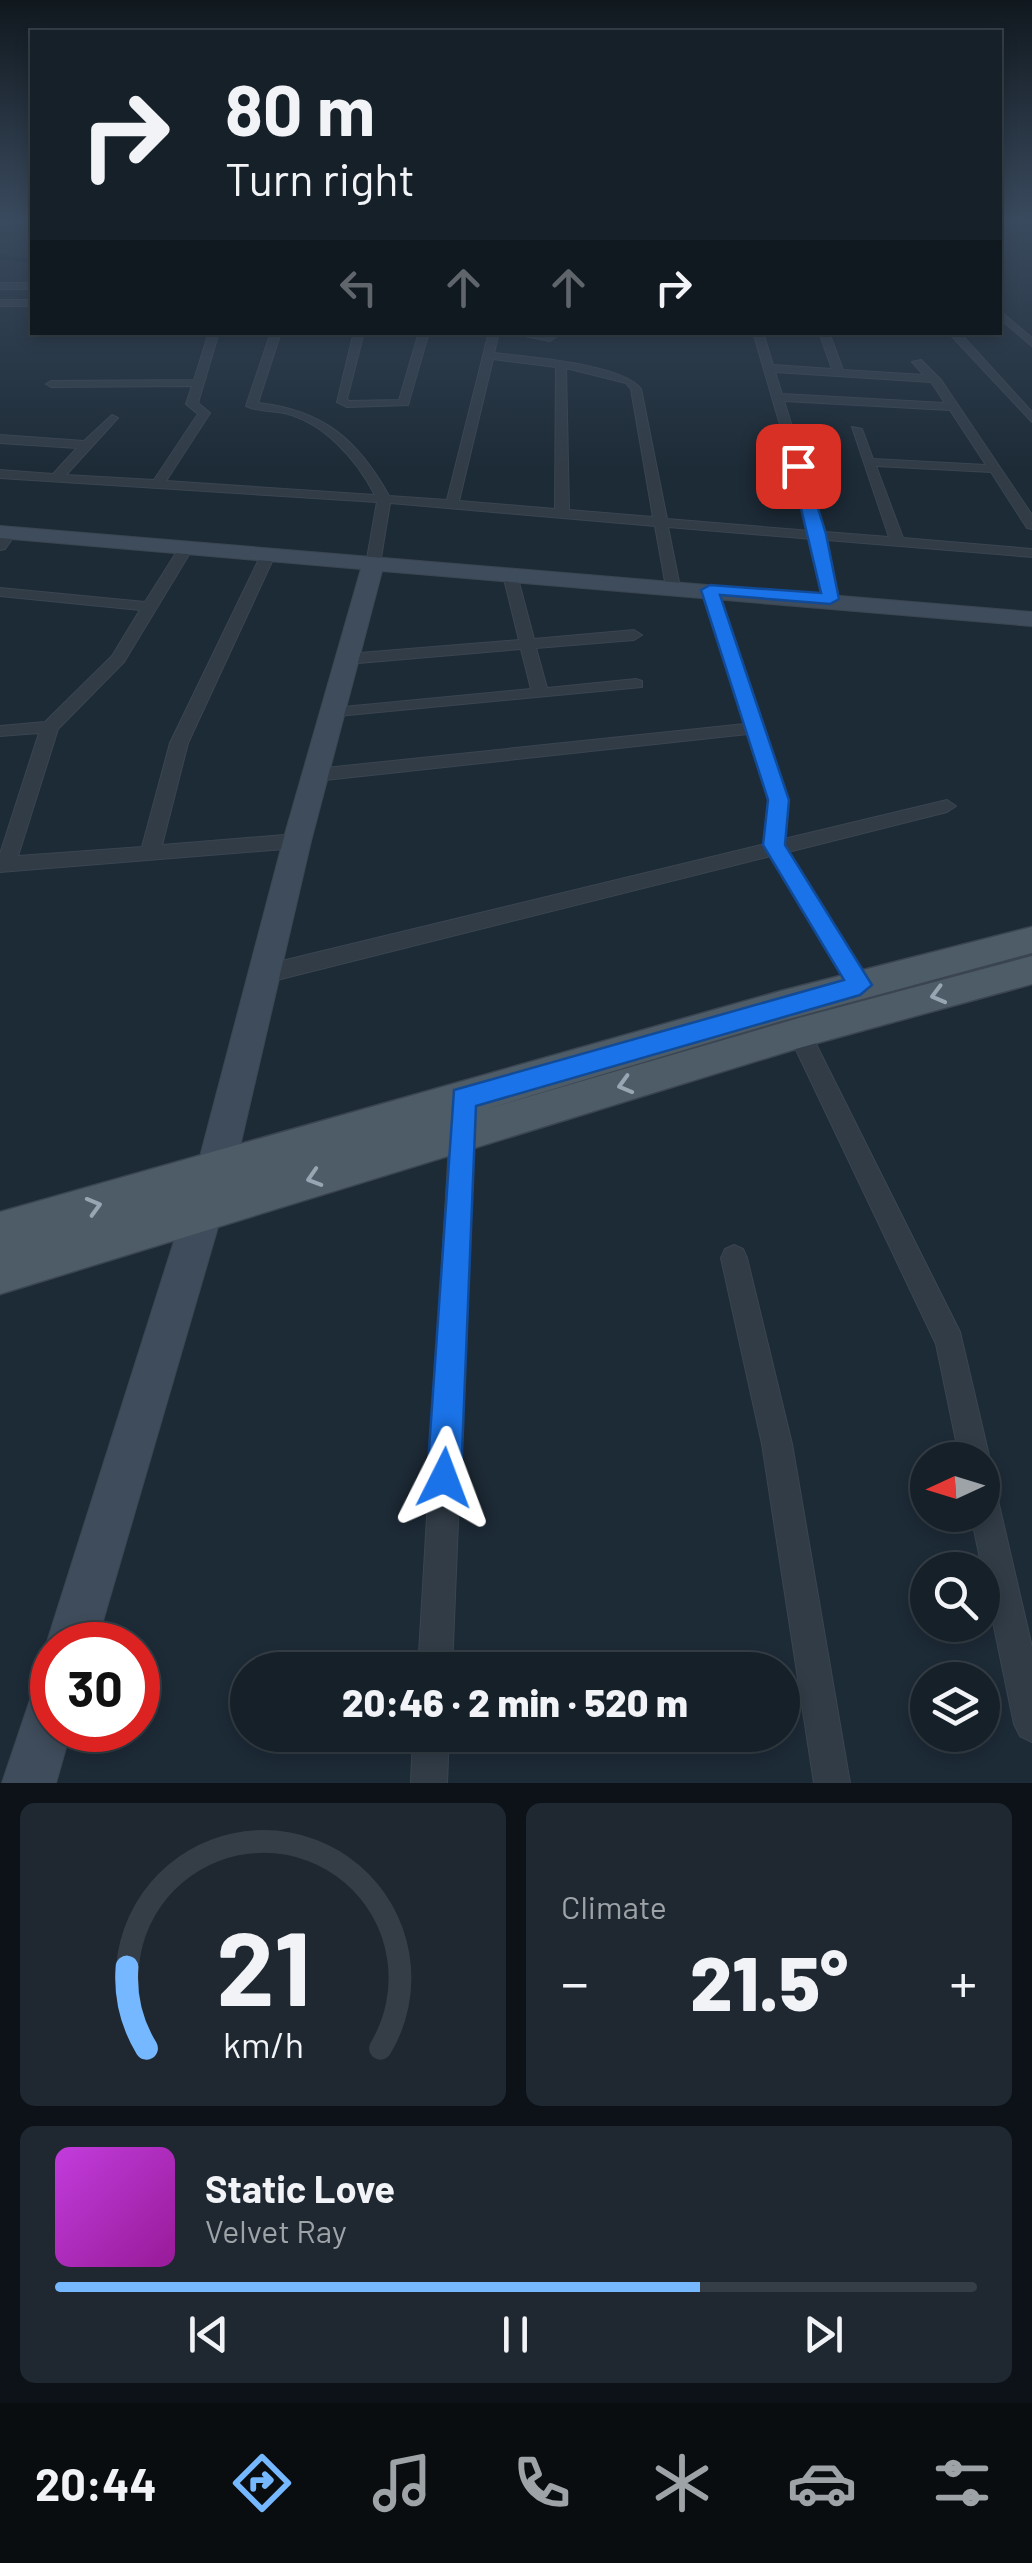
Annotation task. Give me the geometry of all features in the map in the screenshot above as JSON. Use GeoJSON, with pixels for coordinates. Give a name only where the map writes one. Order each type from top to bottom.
{"type":"FeatureCollection","features":[{"type":"Feature","properties":{"kind":"main road"},"geometry":{"type":"LineString","coordinates":[[0,1272],[203,1212],[462,1116],[860,985],[1032,940]]}},
{"type":"Feature","properties":{"kind":"main road"},"geometry":{"type":"LineString","coordinates":[[0,1233],[215,1172],[800,1033],[1032,970]]}},
{"type":"Feature","properties":{"kind":"street"},"geometry":{"type":"LineString","coordinates":[[0,303],[30,303]]}},
{"type":"Feature","properties":{"kind":"street"},"geometry":{"type":"LineString","coordinates":[[1002,316],[1032,343]]}},
{"type":"Feature","properties":{"kind":"street"},"geometry":{"type":"LineString","coordinates":[[157,484],[200,423],[204,412],[192,404],[213,335]]}},
{"type":"Feature","properties":{"kind":"street"},"geometry":{"type":"LineString","coordinates":[[78,1622],[215,1172],[297,841],[373,564],[384,499],[366,466],[318,422],[288,410],[252,406],[275,335]]}},
{"type":"Feature","properties":{"kind":"street"},"geometry":{"type":"LineString","coordinates":[[357,335],[341,400],[347,404],[404,402],[423,335]]}},
{"type":"Feature","properties":{"kind":"street"},"geometry":{"type":"LineString","coordinates":[[452,505],[493,335]]}},
{"type":"Feature","properties":{"kind":"street"},"geometry":{"type":"LineString","coordinates":[[529,335],[554,335]]}},
{"type":"Feature","properties":{"kind":"street"},"geometry":{"type":"LineString","coordinates":[[759,335],[818,534],[830,599]]}},
{"type":"Feature","properties":{"kind":"street"},"geometry":{"type":"LineString","coordinates":[[825,335],[839,372]]}},
{"type":"Feature","properties":{"kind":"street"},"geometry":{"type":"LineString","coordinates":[[956,335],[1032,419]]}},
{"type":"Feature","properties":{"kind":"street"},"geometry":{"type":"LineString","coordinates":[[489,356],[620,375],[636,389],[674,587]]}},
{"type":"Feature","properties":{"kind":"street"},"geometry":{"type":"LineString","coordinates":[[916,362],[954,407],[1032,525]]}},
{"type":"Feature","properties":{"kind":"street"},"geometry":{"type":"LineString","coordinates":[[562,364],[562,514]]}},
{"type":"Feature","properties":{"kind":"street"},"geometry":{"type":"LineString","coordinates":[[768,368],[934,379]]}},
{"type":"Feature","properties":{"kind":"street"},"geometry":{"type":"LineString","coordinates":[[51,384],[197,383]]}},
{"type":"Feature","properties":{"kind":"street"},"geometry":{"type":"LineString","coordinates":[[778,397],[954,407]]}},
{"type":"Feature","properties":{"kind":"street"},"geometry":{"type":"LineString","coordinates":[[56,478],[112,418]]}},
{"type":"Feature","properties":{"kind":"street"},"geometry":{"type":"LineString","coordinates":[[856,430],[897,541]]}},
{"type":"Feature","properties":{"kind":"street"},"geometry":{"type":"LineString","coordinates":[[0,439],[87,445]]}},
{"type":"Feature","properties":{"kind":"street"},"geometry":{"type":"LineString","coordinates":[[868,462],[995,469]]}},
{"type":"Feature","properties":{"kind":"street"},"geometry":{"type":"LineString","coordinates":[[0,474],[384,499],[1032,552]]}},
{"type":"Feature","properties":{"kind":"street"},"geometry":{"type":"LineString","coordinates":[[3,536],[830,599],[1032,619]]}},
{"type":"Feature","properties":{"kind":"street"},"geometry":{"type":"LineString","coordinates":[[186,548],[118,659],[50,726],[3,865],[297,841]]}},
{"type":"Feature","properties":{"kind":"street"},"geometry":{"type":"LineString","coordinates":[[150,853],[180,743],[268,555]]}},
{"type":"Feature","properties":{"kind":"street"},"geometry":{"type":"LineString","coordinates":[[510,574],[540,693]]}},
{"type":"Feature","properties":{"kind":"street"},"geometry":{"type":"LineString","coordinates":[[710,590],[778,800],[774,845],[860,985]]}},
{"type":"Feature","properties":{"kind":"street"},"geometry":{"type":"LineString","coordinates":[[0,592],[150,608]]}},
{"type":"Feature","properties":{"kind":"street"},"geometry":{"type":"LineString","coordinates":[[347,660],[634,635]]}},
{"type":"Feature","properties":{"kind":"street"},"geometry":{"type":"LineString","coordinates":[[332,713],[636,684]]}},
{"type":"Feature","properties":{"kind":"street"},"geometry":{"type":"LineString","coordinates":[[0,731],[50,726]]}},
{"type":"Feature","properties":{"kind":"street"},"geometry":{"type":"LineString","coordinates":[[316,776],[754,728]]}},
{"type":"Feature","properties":{"kind":"street"},"geometry":{"type":"LineString","coordinates":[[264,974],[774,845],[947,806]]}},
{"type":"Feature","properties":{"kind":"street"},"geometry":{"type":"LineString","coordinates":[[800,1033],[950,1342],[971,1442]]}},
{"type":"Feature","properties":{"kind":"street"},"geometry":{"type":"LineString","coordinates":[[435,1652],[462,1116]]}},
{"type":"Feature","properties":{"kind":"street"},"geometry":{"type":"LineString","coordinates":[[734,1258],[776,1444],[832,1783]]}},
{"type":"Feature","properties":{"kind":"street"},"geometry":{"type":"LineString","coordinates":[[990,1532],[1030,1713]]}},
{"type":"Feature","properties":{"kind":"street"},"geometry":{"type":"LineString","coordinates":[[29,1783],[38,1752]]}},
{"type":"Feature","properties":{"kind":"street"},"geometry":{"type":"LineString","coordinates":[[429,1783],[430,1752]]}},
{"type":"Feature","properties":{"kind":"route"},"geometry":{"type":"LineString","coordinates":[[444,1478],[463,1098],[860,985],[774,845],[778,800],[710,590],[830,599],[818,534],[798,466]]}}]}
